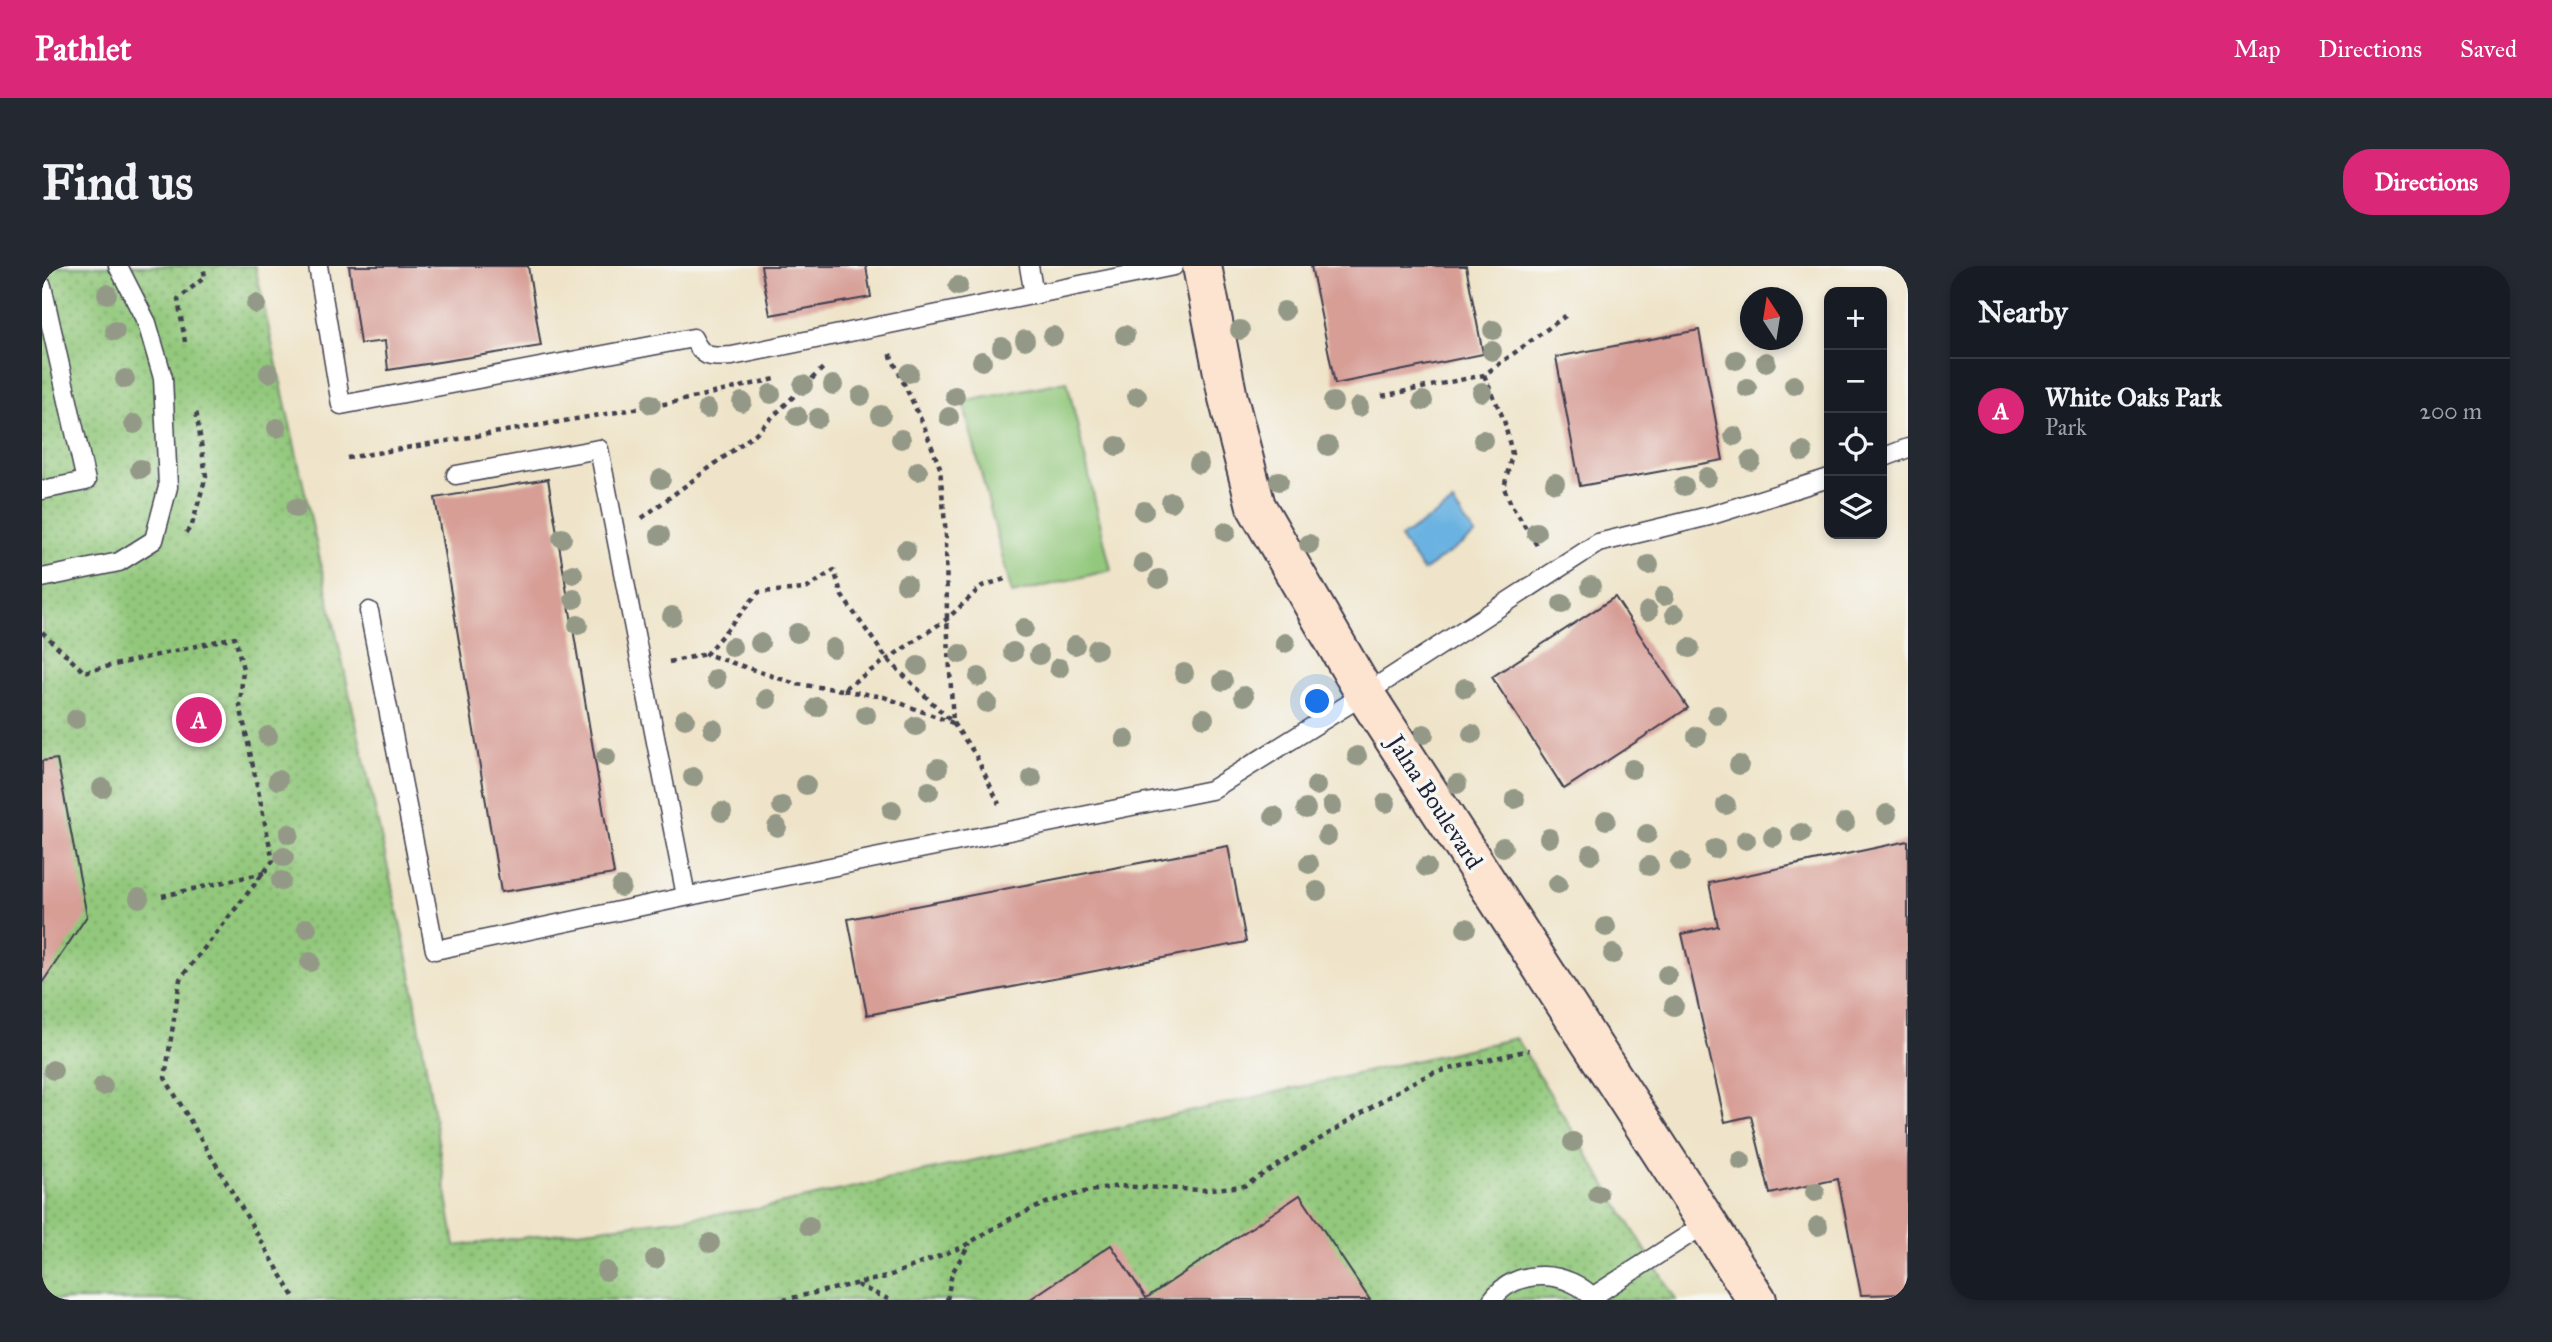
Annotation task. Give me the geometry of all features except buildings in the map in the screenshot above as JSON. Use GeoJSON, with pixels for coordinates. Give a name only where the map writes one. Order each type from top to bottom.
{"type":"FeatureCollection","features":[{"type":"Feature","properties":{"kind":"street","name":"Jalna Boulevard"},"geometry":{"type":"LineString","coordinates":[[1202,266],[1227,398],[1256,506],[1365,694],[1757,1300]]}},
{"type":"Feature","properties":{"kind":"lane"},"geometry":{"type":"LineString","coordinates":[[42,578],[119,562],[155,540],[167,487],[163,378],[147,323],[118,266]]}},
{"type":"Feature","properties":{"kind":"lane"},"geometry":{"type":"LineString","coordinates":[[318,266],[341,404],[693,338],[699,351],[709,357],[732,356],[1174,266]]}},
{"type":"Feature","properties":{"kind":"lane"},"geometry":{"type":"LineString","coordinates":[[1028,266],[1034,295]]}},
{"type":"Feature","properties":{"kind":"lane"},"geometry":{"type":"LineString","coordinates":[[42,286],[86,481],[42,490]]}},
{"type":"Feature","properties":{"kind":"lane"},"geometry":{"type":"LineString","coordinates":[[1887,456],[1908,448]]}},
{"type":"Feature","properties":{"kind":"lane"},"geometry":{"type":"LineString","coordinates":[[456,475],[599,449],[686,896]]}},
{"type":"Feature","properties":{"kind":"lane"},"geometry":{"type":"LineString","coordinates":[[369,611],[435,950],[686,896],[1210,790],[1598,544],[1709,516],[1824,480]]}},
{"type":"Feature","properties":{"kind":"lane"},"geometry":{"type":"LineString","coordinates":[[1492,1300],[1513,1283],[1534,1276],[1555,1276],[1575,1284],[1594,1298],[1707,1223]]}},
{"type":"Feature","properties":{"kind":"path"},"geometry":{"type":"LineString","coordinates":[[1381,396],[1484,375],[1568,314]]}},
{"type":"Feature","properties":{"kind":"path"},"geometry":{"type":"LineString","coordinates":[[879,356],[891,354],[940,468],[946,536],[947,619],[953,723]]}},
{"type":"Feature","properties":{"kind":"path"},"geometry":{"type":"LineString","coordinates":[[808,372],[832,366]]}},
{"type":"Feature","properties":{"kind":"path"},"geometry":{"type":"LineString","coordinates":[[616,538],[755,434],[821,369]]}},
{"type":"Feature","properties":{"kind":"path"},"geometry":{"type":"LineString","coordinates":[[1484,375],[1504,420],[1512,454],[1504,488],[1511,505],[1538,547]]}},
{"type":"Feature","properties":{"kind":"path"},"geometry":{"type":"LineString","coordinates":[[347,458],[670,403],[783,378]]}},
{"type":"Feature","properties":{"kind":"path"},"geometry":{"type":"LineString","coordinates":[[706,654],[759,592],[806,589],[834,570],[842,596],[887,659],[953,723],[975,754],[1001,809]]}},
{"type":"Feature","properties":{"kind":"path"},"geometry":{"type":"LineString","coordinates":[[842,690],[947,619],[982,586],[1008,578]]}},
{"type":"Feature","properties":{"kind":"path"},"geometry":{"type":"LineString","coordinates":[[42,632],[84,672],[235,637],[243,669],[240,705],[273,861],[180,979],[165,1078],[296,1300]]}},
{"type":"Feature","properties":{"kind":"path"},"geometry":{"type":"LineString","coordinates":[[641,668],[706,654],[796,684],[884,697],[953,723]]}},
{"type":"Feature","properties":{"kind":"path"},"geometry":{"type":"LineString","coordinates":[[162,897],[265,873]]}},
{"type":"Feature","properties":{"kind":"path"},"geometry":{"type":"LineString","coordinates":[[783,1300],[886,1277],[971,1242],[1046,1203],[1084,1192],[1118,1186],[1202,1190],[1244,1186],[1409,1084],[1433,1073],[1529,1050]]}},
{"type":"Feature","properties":{"kind":"path"},"geometry":{"type":"LineString","coordinates":[[947,1300],[952,1273],[971,1242]]}},
{"type":"Feature","properties":{"kind":"path"},"geometry":{"type":"LineString","coordinates":[[857,1285],[890,1300]]}},
{"type":"Feature","properties":{"kind":"green space"},"geometry":{"type":"Polygon","coordinates":[[[42,266],[255,266],[410,968],[455,1246],[757,1209],[1516,1038],[1676,1300],[42,1300],[42,266]]]}},
{"type":"Feature","properties":{"kind":"green space"},"geometry":{"type":"Polygon","coordinates":[[[1067,381],[1111,570],[1012,594],[963,402],[1067,381]]]}},
{"type":"Feature","properties":{"kind":"water"},"geometry":{"type":"Polygon","coordinates":[[[1453,503],[1475,535],[1423,571],[1400,538],[1453,503]]]}},
{"type":"Feature","properties":{"kind":"place","name":"White Oaks Park"},"geometry":{"type":"Point","coordinates":[199,720]}}]}
